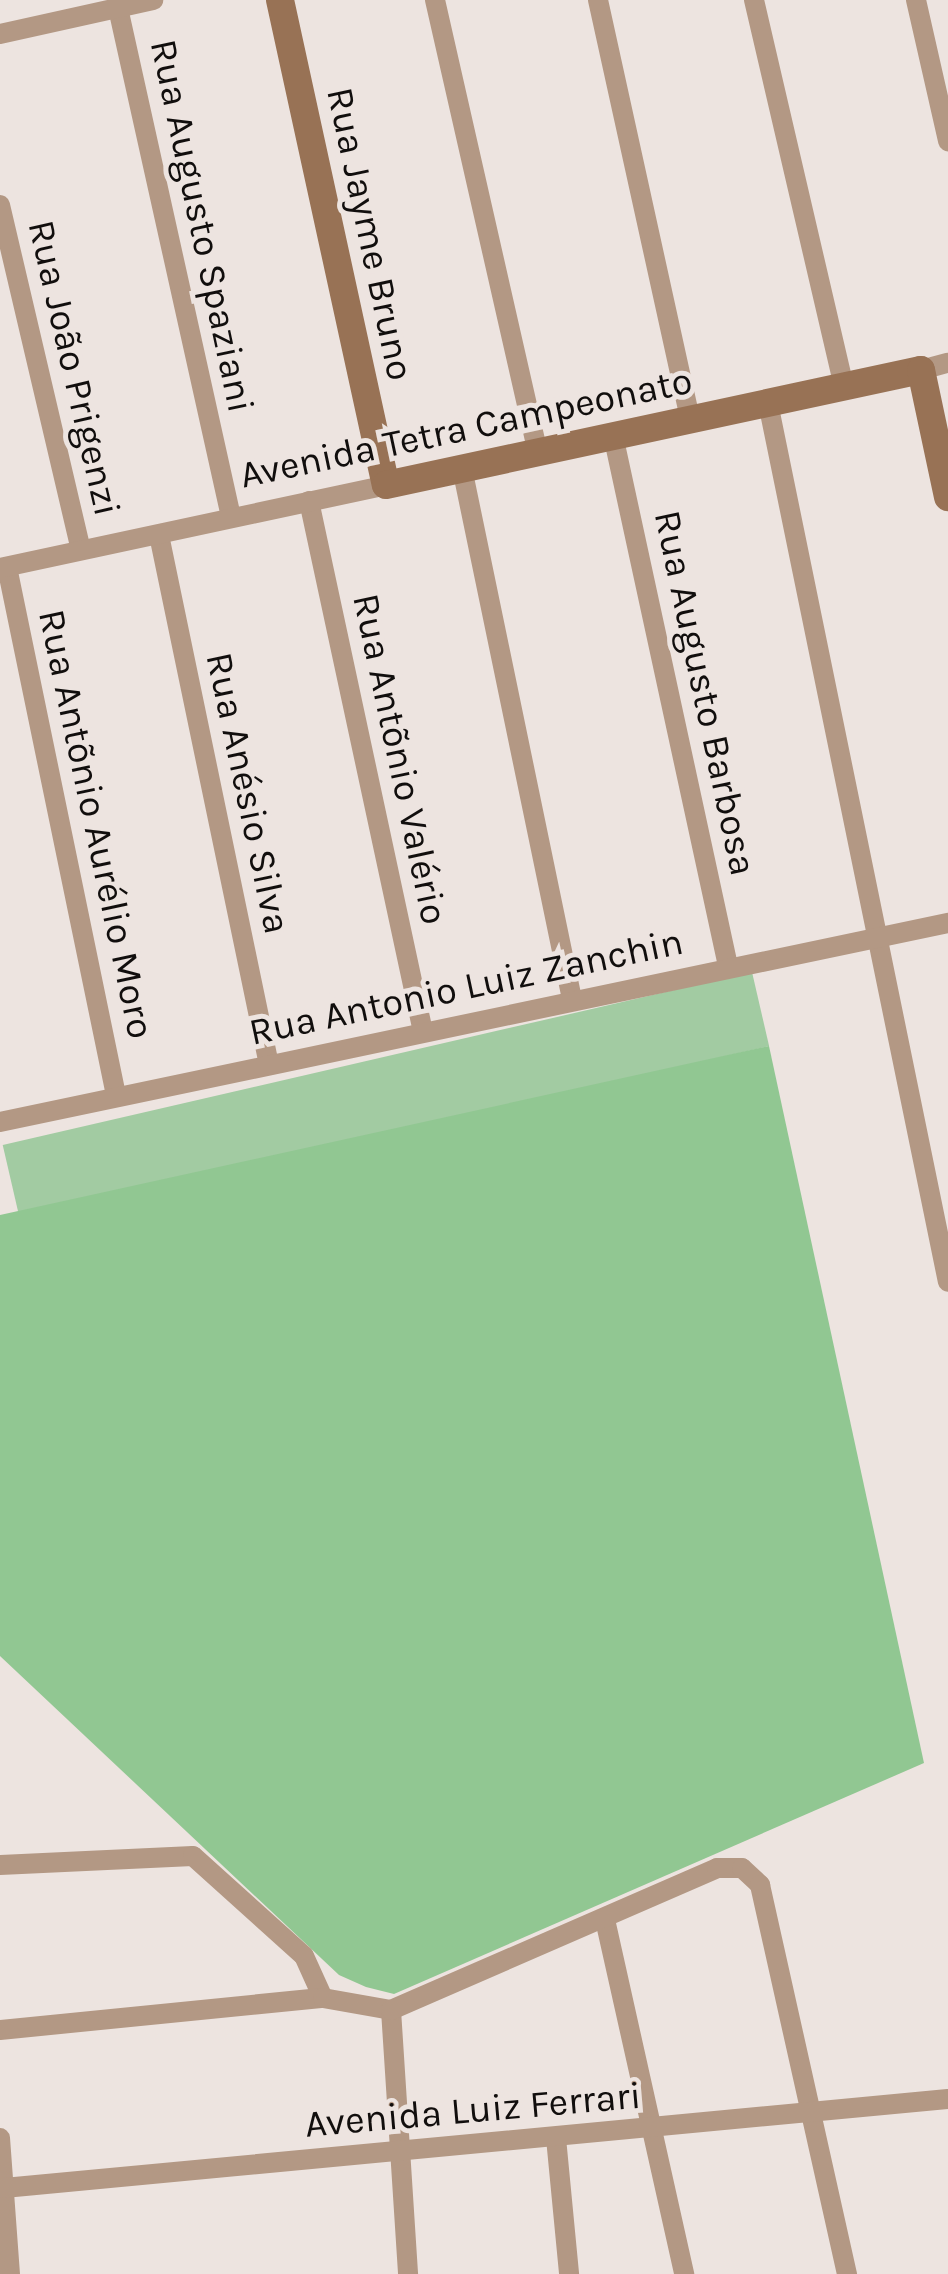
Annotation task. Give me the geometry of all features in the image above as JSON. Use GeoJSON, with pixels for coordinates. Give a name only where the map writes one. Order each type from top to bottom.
{"type":"FeatureCollection","features":[{"type":"Feature","properties":{"kind":"main road","name":"Rua Jayme Bruno"},"geometry":{"type":"LineString","coordinates":[[280,0],[386,485]]}},
{"type":"Feature","properties":{"kind":"main road","name":"Avenida Tetra Campeonato"},"geometry":{"type":"LineString","coordinates":[[386,485],[768,403],[842,383],[934,367]]}},
{"type":"Feature","properties":{"kind":"main road"},"geometry":{"type":"LineString","coordinates":[[934,367],[948,496]]}},
{"type":"Feature","properties":{"kind":"street"},"geometry":{"type":"LineString","coordinates":[[0,34],[154,0]]}},
{"type":"Feature","properties":{"kind":"street"},"geometry":{"type":"LineString","coordinates":[[436,0],[537,450]]}},
{"type":"Feature","properties":{"kind":"street"},"geometry":{"type":"LineString","coordinates":[[598,0],[690,418]]}},
{"type":"Feature","properties":{"kind":"street"},"geometry":{"type":"LineString","coordinates":[[754,0],[842,383]]}},
{"type":"Feature","properties":{"kind":"street"},"geometry":{"type":"LineString","coordinates":[[916,0],[948,142]]}},
{"type":"Feature","properties":{"kind":"street","name":"Rua Augusto Spaziani"},"geometry":{"type":"LineString","coordinates":[[118,8],[231,517]]}},
{"type":"Feature","properties":{"kind":"street","name":"Rua João Prigenzi"},"geometry":{"type":"LineString","coordinates":[[0,205],[80,547]]}},
{"type":"Feature","properties":{"kind":"street"},"geometry":{"type":"LineString","coordinates":[[768,403],[948,1282]]}},
{"type":"Feature","properties":{"kind":"street","name":"Rua Augusto Barbosa"},"geometry":{"type":"LineString","coordinates":[[613,435],[728,966]]}},
{"type":"Feature","properties":{"kind":"street"},"geometry":{"type":"LineString","coordinates":[[462,468],[572,1000]]}},
{"type":"Feature","properties":{"kind":"street","name":"Avenida Tetra Campeonato"},"geometry":{"type":"LineString","coordinates":[[4,567],[80,547],[158,535],[386,485]]}},
{"type":"Feature","properties":{"kind":"street","name":"Rua Antõnio Valério"},"geometry":{"type":"LineString","coordinates":[[309,502],[423,1032]]}},
{"type":"Feature","properties":{"kind":"street","name":"Rua Anésio Silva"},"geometry":{"type":"LineString","coordinates":[[158,535],[270,1065]]}},
{"type":"Feature","properties":{"kind":"street","name":"Rua Antõnio Aurélio Moro"},"geometry":{"type":"LineString","coordinates":[[4,567],[116,1095]]}},
{"type":"Feature","properties":{"kind":"street","name":"Rua Antonio Luiz Zanchin"},"geometry":{"type":"LineString","coordinates":[[0,1122],[948,922]]}},
{"type":"Feature","properties":{"kind":"street"},"geometry":{"type":"LineString","coordinates":[[10,1864],[193,1856],[304,1956],[323,1998]]}},
{"type":"Feature","properties":{"kind":"street"},"geometry":{"type":"LineString","coordinates":[[0,2030],[323,1998],[391,2010],[606,1924],[718,1868],[742,1868],[760,1885],[848,2274]]}},
{"type":"Feature","properties":{"kind":"street"},"geometry":{"type":"LineString","coordinates":[[606,1924],[655,2128],[684,2274]]}},
{"type":"Feature","properties":{"kind":"street"},"geometry":{"type":"LineString","coordinates":[[391,2010],[408,2274]]}},
{"type":"Feature","properties":{"kind":"street","name":"Avenida Luiz Ferrari"},"geometry":{"type":"LineString","coordinates":[[4,2188],[814,2115],[948,2099]]}},
{"type":"Feature","properties":{"kind":"street"},"geometry":{"type":"LineString","coordinates":[[0,2138],[10,2274]]}},
{"type":"Feature","properties":{"kind":"street"},"geometry":{"type":"LineString","coordinates":[[556,2138],[569,2274]]}},
{"type":"Feature","properties":{"kind":"green space"},"geometry":{"type":"Polygon","coordinates":[[[752,972],[769,1046],[20,1219],[3,1145],[752,972]]]}},
{"type":"Feature","properties":{"kind":"green space"},"geometry":{"type":"Polygon","coordinates":[[[769,1046],[924,1763],[394,1994],[339,1975],[0,1656],[0,1215],[769,1046]]]}}]}
